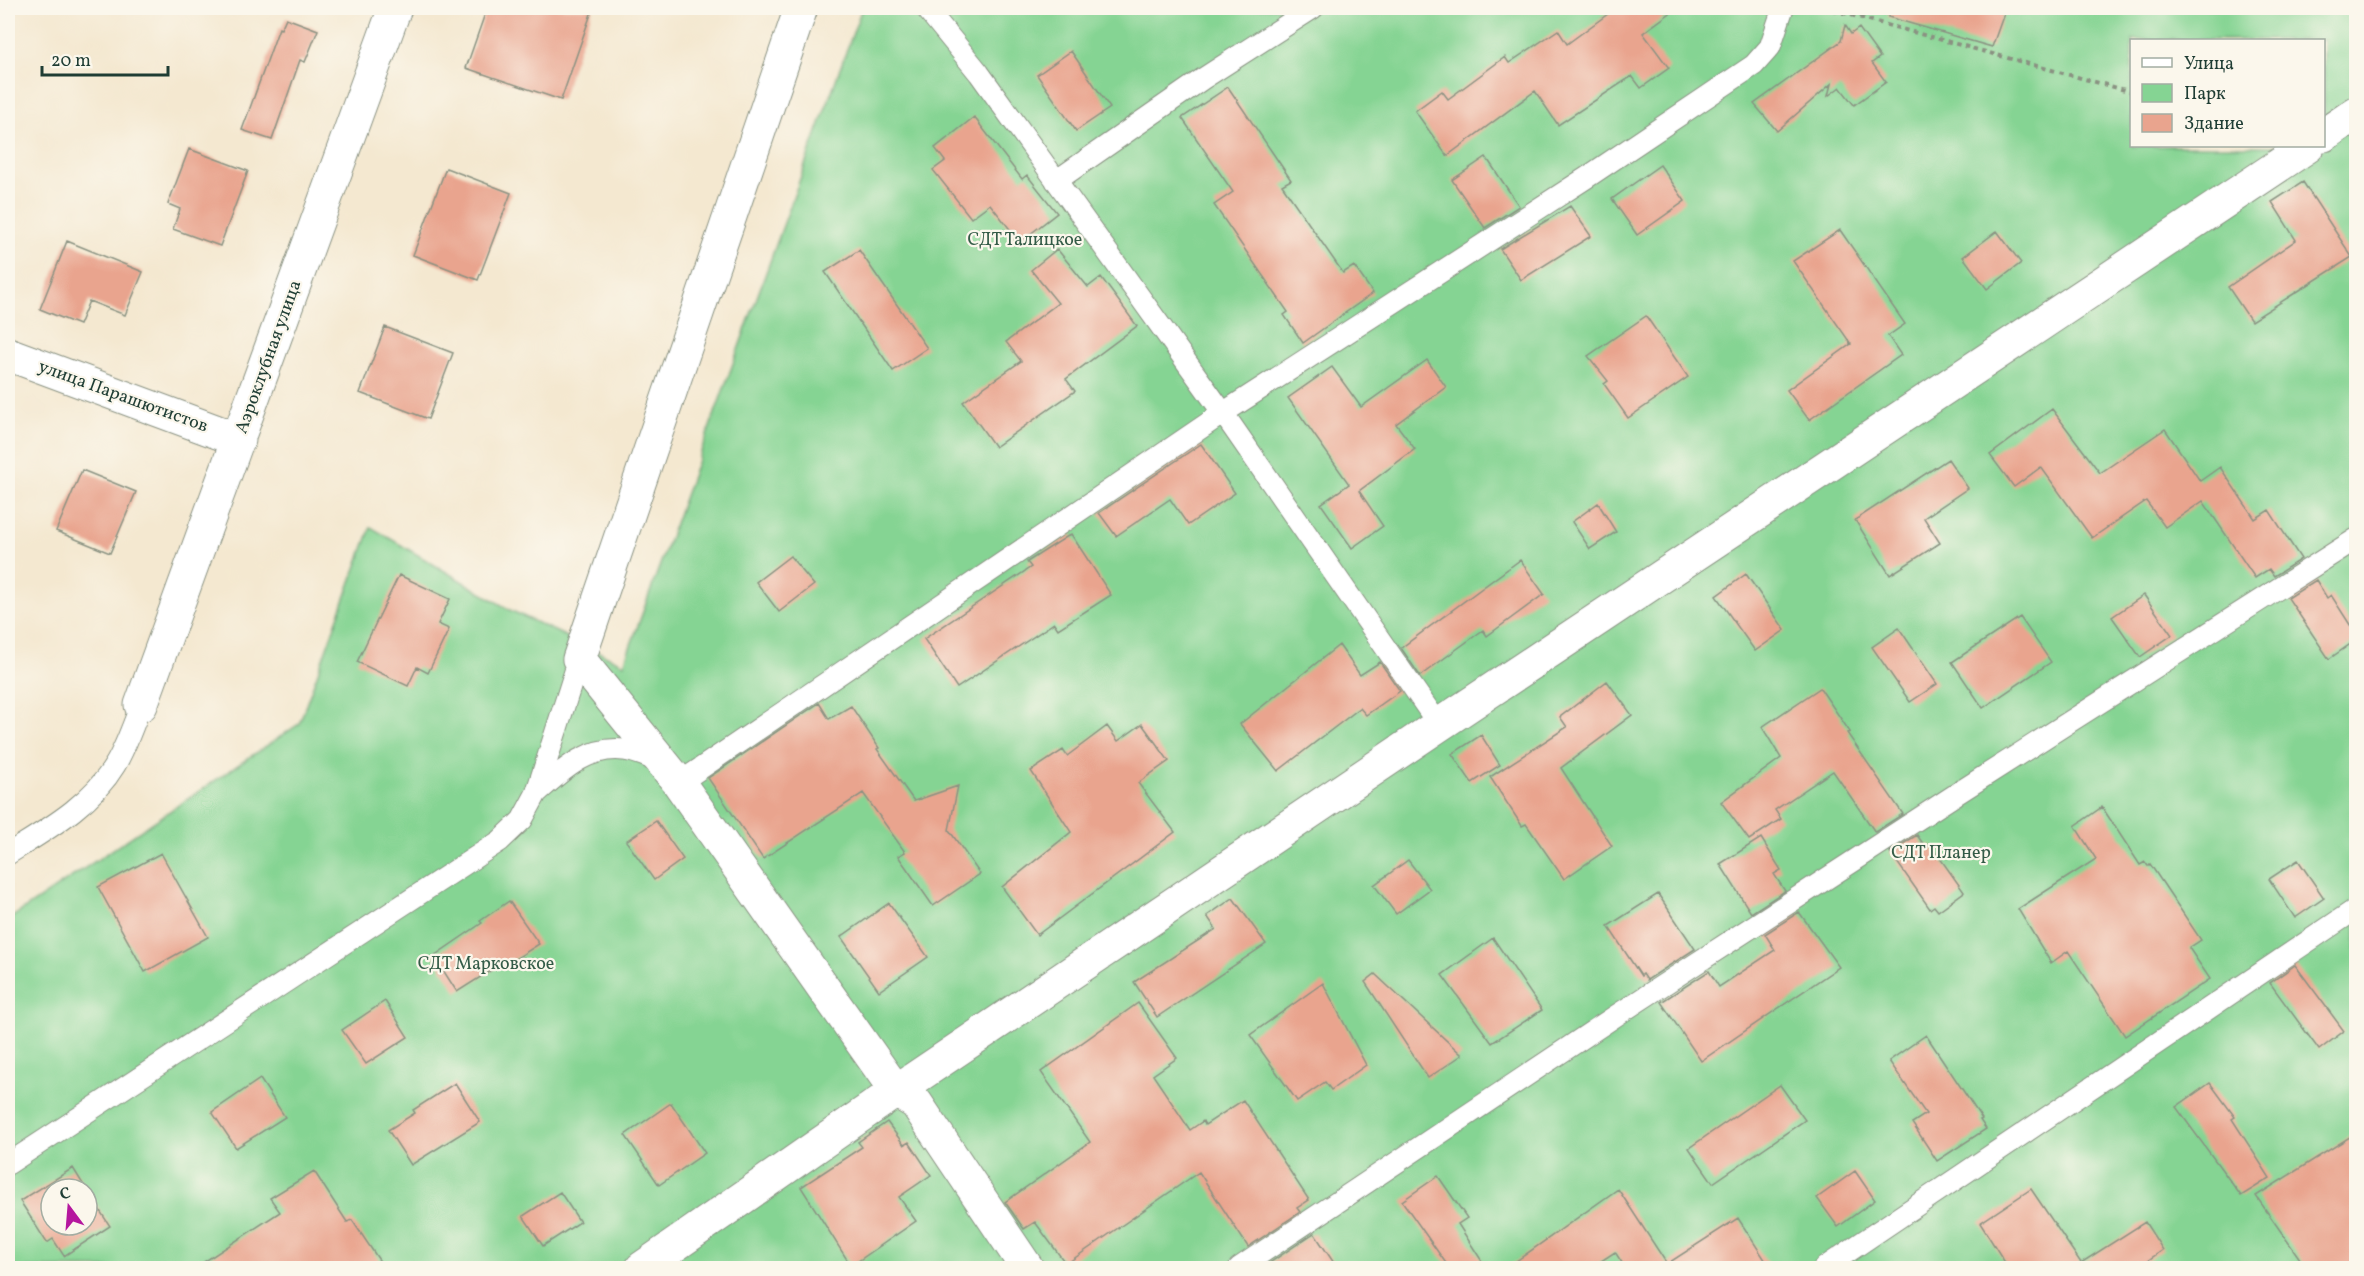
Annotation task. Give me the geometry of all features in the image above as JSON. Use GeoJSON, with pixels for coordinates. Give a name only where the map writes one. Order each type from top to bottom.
{"type":"FeatureCollection","features":[{"type":"Feature","properties":{"kind":"street","name":"Аэроклубная улица"},"geometry":{"type":"LineString","coordinates":[[141,705],[395,8]]}},
{"type":"Feature","properties":{"kind":"street"},"geometry":{"type":"LineString","coordinates":[[801,8],[579,659],[669,773],[896,1092],[916,1103],[1027,1269]]}},
{"type":"Feature","properties":{"kind":"street"},"geometry":{"type":"LineString","coordinates":[[2325,134],[2356,113]]}},
{"type":"Feature","properties":{"kind":"street"},"geometry":{"type":"LineString","coordinates":[[652,1266],[896,1092],[1439,725],[2306,147]]}},
{"type":"Feature","properties":{"kind":"street","name":"улица Парашютистов"},"geometry":{"type":"LineString","coordinates":[[8,354],[239,440]]}},
{"type":"Feature","properties":{"kind":"lane"},"geometry":{"type":"LineString","coordinates":[[926,8],[979,73],[1222,413],[1439,725]]}},
{"type":"Feature","properties":{"kind":"lane"},"geometry":{"type":"LineString","coordinates":[[1056,181],[1204,78],[1313,8]]}},
{"type":"Feature","properties":{"kind":"lane"},"geometry":{"type":"LineString","coordinates":[[536,794],[571,762],[598,750],[626,750],[669,773],[1586,178],[1754,64],[1770,47],[1784,8]]}},
{"type":"Feature","properties":{"kind":"lane"},"geometry":{"type":"LineString","coordinates":[[1239,1269],[1627,1009],[2356,539]]}},
{"type":"Feature","properties":{"kind":"lane"},"geometry":{"type":"LineString","coordinates":[[8,1164],[500,841],[522,820],[536,794],[579,659]]}},
{"type":"Feature","properties":{"kind":"lane"},"geometry":{"type":"LineString","coordinates":[[8,854],[58,822],[94,793],[116,765],[141,705]]}},
{"type":"Feature","properties":{"kind":"lane"},"geometry":{"type":"LineString","coordinates":[[1824,1269],[2356,909]]}},
{"type":"Feature","properties":{"kind":"path"},"geometry":{"type":"LineString","coordinates":[[1825,8],[2130,91]]}},
{"type":"Feature","properties":{"kind":"green space"},"geometry":{"type":"Polygon","coordinates":[[[862,8],[2356,8],[2356,1268],[8,1268],[8,920],[299,724],[371,527],[510,610],[624,664],[862,8]]]}},
{"type":"Feature","properties":{"kind":"building"},"geometry":{"type":"Polygon","coordinates":[[[487,8],[593,8],[561,100],[466,68],[487,8]]]}},
{"type":"Feature","properties":{"kind":"building"},"geometry":{"type":"Polygon","coordinates":[[[1616,8],[1677,8],[1643,33],[1669,68],[1641,88],[1632,76],[1558,125],[1535,91],[1447,156],[1415,111],[1442,91],[1448,99],[1505,57],[1509,63],[1558,30],[1567,44],[1616,8]]]}},
{"type":"Feature","properties":{"kind":"building"},"geometry":{"type":"Polygon","coordinates":[[[1890,8],[2006,8],[1992,47],[1888,17],[1890,8]]]}},
{"type":"Feature","properties":{"kind":"building"},"geometry":{"type":"Polygon","coordinates":[[[286,18],[318,30],[305,62],[300,60],[272,140],[242,130],[279,28],[281,29],[286,18]]]}},
{"type":"Feature","properties":{"kind":"building"},"geometry":{"type":"Polygon","coordinates":[[[1845,25],[1851,34],[1859,28],[1880,57],[1872,63],[1886,82],[1854,105],[1840,87],[1828,96],[1831,84],[1777,131],[1754,104],[1841,41],[1845,25]]]}},
{"type":"Feature","properties":{"kind":"building"},"geometry":{"type":"Polygon","coordinates":[[[1071,51],[1110,108],[1076,131],[1037,75],[1071,51]]]}},
{"type":"Feature","properties":{"kind":"building"},"geometry":{"type":"Polygon","coordinates":[[[1228,87],[1291,180],[1282,185],[1343,273],[1354,266],[1373,293],[1303,343],[1284,315],[1288,312],[1214,205],[1233,192],[1182,118],[1228,87]]]}},
{"type":"Feature","properties":{"kind":"building"},"geometry":{"type":"Polygon","coordinates":[[[974,117],[1022,179],[1027,175],[1057,213],[1020,242],[990,204],[971,218],[933,170],[945,161],[935,148],[974,117]]]}},
{"type":"Feature","properties":{"kind":"building"},"geometry":{"type":"Polygon","coordinates":[[[189,149],[248,171],[220,246],[173,229],[180,209],[168,204],[189,149]]]}},
{"type":"Feature","properties":{"kind":"building"},"geometry":{"type":"Polygon","coordinates":[[[1486,157],[1519,206],[1485,228],[1452,180],[1486,157]]]}},
{"type":"Feature","properties":{"kind":"building"},"geometry":{"type":"Polygon","coordinates":[[[1660,165],[1685,201],[1637,235],[1612,199],[1660,165]]]}},
{"type":"Feature","properties":{"kind":"building"},"geometry":{"type":"Polygon","coordinates":[[[446,168],[511,193],[478,280],[413,255],[446,168]]]}},
{"type":"Feature","properties":{"kind":"building"},"geometry":{"type":"Polygon","coordinates":[[[2303,182],[2352,257],[2251,321],[2228,287],[2296,240],[2272,202],[2303,182]]]}},
{"type":"Feature","properties":{"kind":"building"},"geometry":{"type":"Polygon","coordinates":[[[1570,206],[1591,236],[1521,280],[1500,249],[1570,206]]]}},
{"type":"Feature","properties":{"kind":"building"},"geometry":{"type":"Polygon","coordinates":[[[1840,230],[1905,324],[1888,336],[1901,355],[1809,420],[1787,390],[1851,344],[1793,261],[1840,230]]]}},
{"type":"Feature","properties":{"kind":"building"},"geometry":{"type":"Polygon","coordinates":[[[1997,231],[2021,263],[1987,289],[1963,257],[1997,231]]]}},
{"type":"Feature","properties":{"kind":"building"},"geometry":{"type":"Polygon","coordinates":[[[67,241],[143,272],[125,315],[89,301],[79,325],[40,309],[67,241]]]}},
{"type":"Feature","properties":{"kind":"building"},"geometry":{"type":"Polygon","coordinates":[[[1057,249],[1088,287],[1101,277],[1137,326],[1066,379],[1075,391],[995,447],[963,402],[1021,361],[1006,342],[1058,303],[1031,270],[1057,249]]]}},
{"type":"Feature","properties":{"kind":"building"},"geometry":{"type":"Polygon","coordinates":[[[859,250],[927,348],[893,371],[825,272],[859,250]]]}},
{"type":"Feature","properties":{"kind":"building"},"geometry":{"type":"Polygon","coordinates":[[[1646,316],[1688,377],[1628,418],[1604,384],[1608,381],[1588,356],[1646,316]]]}},
{"type":"Feature","properties":{"kind":"building"},"geometry":{"type":"Polygon","coordinates":[[[385,327],[453,353],[428,419],[360,393],[385,327]]]}},
{"type":"Feature","properties":{"kind":"building"},"geometry":{"type":"Polygon","coordinates":[[[1427,360],[1446,387],[1396,424],[1415,449],[1359,491],[1383,526],[1352,548],[1321,504],[1349,484],[1288,398],[1332,367],[1361,407],[1427,360]]]}},
{"type":"Feature","properties":{"kind":"building"},"geometry":{"type":"Polygon","coordinates":[[[2052,409],[2100,473],[2165,429],[2200,481],[2220,467],[2255,519],[2269,510],[2301,559],[2274,576],[2269,569],[2255,578],[2203,501],[2165,527],[2146,501],[2092,538],[2041,467],[2014,487],[1990,455],[2052,409]]]}},
{"type":"Feature","properties":{"kind":"building"},"geometry":{"type":"Polygon","coordinates":[[[1201,444],[1235,493],[1188,525],[1170,499],[1116,536],[1099,513],[1201,444]]]}},
{"type":"Feature","properties":{"kind":"building"},"geometry":{"type":"Polygon","coordinates":[[[1948,459],[1968,488],[1924,518],[1940,543],[1890,575],[1855,520],[1948,459]]]}},
{"type":"Feature","properties":{"kind":"building"},"geometry":{"type":"Polygon","coordinates":[[[82,470],[136,492],[110,553],[56,531],[82,470]]]}},
{"type":"Feature","properties":{"kind":"building"},"geometry":{"type":"Polygon","coordinates":[[[1598,503],[1616,532],[1590,549],[1572,522],[1598,503]]]}},
{"type":"Feature","properties":{"kind":"building"},"geometry":{"type":"Polygon","coordinates":[[[1071,534],[1111,595],[1058,629],[1054,623],[957,688],[924,639],[1031,567],[1027,562],[1071,534]]]}},
{"type":"Feature","properties":{"kind":"building"},"geometry":{"type":"Polygon","coordinates":[[[790,556],[814,585],[779,612],[756,582],[790,556]]]}},
{"type":"Feature","properties":{"kind":"building"},"geometry":{"type":"Polygon","coordinates":[[[1520,560],[1544,594],[1487,636],[1483,630],[1420,676],[1401,648],[1520,560]]]}},
{"type":"Feature","properties":{"kind":"building"},"geometry":{"type":"Polygon","coordinates":[[[1746,574],[1785,630],[1755,651],[1716,596],[1746,574]]]}},
{"type":"Feature","properties":{"kind":"building"},"geometry":{"type":"Polygon","coordinates":[[[399,575],[450,599],[438,624],[449,629],[428,673],[417,667],[408,686],[357,662],[399,575]]]}},
{"type":"Feature","properties":{"kind":"building"},"geometry":{"type":"Polygon","coordinates":[[[2316,580],[2327,598],[2331,595],[2356,634],[2356,640],[2329,659],[2288,598],[2316,580]]]}},
{"type":"Feature","properties":{"kind":"building"},"geometry":{"type":"Polygon","coordinates":[[[2144,595],[2172,635],[2140,657],[2112,617],[2144,595]]]}},
{"type":"Feature","properties":{"kind":"building"},"geometry":{"type":"Polygon","coordinates":[[[2020,617],[2051,662],[1983,708],[1952,662],[2020,617]]]}},
{"type":"Feature","properties":{"kind":"building"},"geometry":{"type":"Polygon","coordinates":[[[1899,628],[1937,684],[1910,702],[1872,647],[1899,628]]]}},
{"type":"Feature","properties":{"kind":"building"},"geometry":{"type":"Polygon","coordinates":[[[1339,645],[1360,675],[1380,662],[1400,691],[1366,715],[1360,708],[1278,771],[1240,724],[1339,645]]]}},
{"type":"Feature","properties":{"kind":"building"},"geometry":{"type":"Polygon","coordinates":[[[1607,681],[1632,715],[1561,768],[1612,846],[1564,879],[1526,824],[1522,826],[1490,777],[1567,727],[1560,717],[1607,681]]]}},
{"type":"Feature","properties":{"kind":"building"},"geometry":{"type":"Polygon","coordinates":[[[1820,688],[1850,732],[1847,733],[1903,814],[1875,832],[1833,771],[1775,810],[1781,819],[1749,840],[1721,802],[1781,758],[1762,727],[1820,688]]]}},
{"type":"Feature","properties":{"kind":"building"},"geometry":{"type":"Polygon","coordinates":[[[819,703],[829,719],[851,706],[879,748],[877,749],[914,801],[958,786],[949,830],[980,874],[933,906],[898,856],[905,852],[863,793],[763,859],[708,778],[819,703]]]}},
{"type":"Feature","properties":{"kind":"building"},"geometry":{"type":"Polygon","coordinates":[[[1142,724],[1169,761],[1138,783],[1175,832],[1037,935],[1002,887],[1071,832],[1031,771],[1063,750],[1067,756],[1107,726],[1118,741],[1142,724]]]}},
{"type":"Feature","properties":{"kind":"building"},"geometry":{"type":"Polygon","coordinates":[[[1481,735],[1500,765],[1472,783],[1452,754],[1481,735]]]}},
{"type":"Feature","properties":{"kind":"building"},"geometry":{"type":"Polygon","coordinates":[[[2102,807],[2140,865],[2145,862],[2148,866],[2150,864],[2201,940],[2189,948],[2210,979],[2125,1036],[2068,951],[2051,963],[2018,909],[2096,859],[2075,826],[2102,807]]]}},
{"type":"Feature","properties":{"kind":"building"},"geometry":{"type":"Polygon","coordinates":[[[656,821],[683,859],[654,880],[626,841],[656,821]]]}},
{"type":"Feature","properties":{"kind":"building"},"geometry":{"type":"Polygon","coordinates":[[[1917,835],[1926,848],[1930,844],[1964,892],[1938,911],[1934,906],[1930,909],[1890,852],[1917,835]]]}},
{"type":"Feature","properties":{"kind":"building"},"geometry":{"type":"Polygon","coordinates":[[[1761,838],[1781,870],[1774,874],[1785,891],[1751,913],[1720,864],[1761,838]]]}},
{"type":"Feature","properties":{"kind":"building"},"geometry":{"type":"Polygon","coordinates":[[[161,853],[208,937],[145,972],[98,887],[161,853]]]}},
{"type":"Feature","properties":{"kind":"building"},"geometry":{"type":"Polygon","coordinates":[[[1408,860],[1430,889],[1396,914],[1374,885],[1408,860]]]}},
{"type":"Feature","properties":{"kind":"building"},"geometry":{"type":"Polygon","coordinates":[[[2298,860],[2324,898],[2295,918],[2269,879],[2298,860]]]}},
{"type":"Feature","properties":{"kind":"building"},"geometry":{"type":"Polygon","coordinates":[[[1658,894],[1695,949],[1647,980],[1643,974],[1641,976],[1608,926],[1658,894]]]}},
{"type":"Feature","properties":{"kind":"building"},"geometry":{"type":"Polygon","coordinates":[[[1233,898],[1266,944],[1157,1017],[1134,982],[1216,929],[1207,916],[1233,898]]]}},
{"type":"Feature","properties":{"kind":"building"},"geometry":{"type":"Polygon","coordinates":[[[509,901],[539,944],[503,967],[501,964],[457,992],[434,956],[509,901]]]}},
{"type":"Feature","properties":{"kind":"building"},"geometry":{"type":"Polygon","coordinates":[[[889,903],[928,957],[879,991],[841,937],[889,903]]]}},
{"type":"Feature","properties":{"kind":"building"},"geometry":{"type":"Polygon","coordinates":[[[1799,912],[1839,967],[1701,1061],[1661,1002],[1709,971],[1719,987],[1775,950],[1765,934],[1799,912]]]}},
{"type":"Feature","properties":{"kind":"building"},"geometry":{"type":"Polygon","coordinates":[[[1493,938],[1542,1010],[1492,1043],[1442,975],[1493,938]]]}},
{"type":"Feature","properties":{"kind":"building"},"geometry":{"type":"Polygon","coordinates":[[[2295,965],[2344,1031],[2319,1050],[2270,983],[2295,965]]]}},
{"type":"Feature","properties":{"kind":"building"},"geometry":{"type":"Polygon","coordinates":[[[1375,974],[1462,1055],[1428,1078],[1365,982],[1375,974]]]}},
{"type":"Feature","properties":{"kind":"building"},"geometry":{"type":"Polygon","coordinates":[[[1323,983],[1366,1065],[1331,1090],[1325,1082],[1297,1101],[1250,1035],[1323,983]]]}},
{"type":"Feature","properties":{"kind":"building"},"geometry":{"type":"Polygon","coordinates":[[[385,1001],[408,1037],[366,1064],[342,1030],[385,1001]]]}},
{"type":"Feature","properties":{"kind":"building"},"geometry":{"type":"Polygon","coordinates":[[[1138,1003],[1177,1058],[1153,1075],[1190,1130],[1203,1121],[1205,1125],[1243,1100],[1309,1200],[1297,1208],[1300,1212],[1248,1247],[1199,1172],[1066,1264],[1035,1222],[1024,1229],[1005,1202],[1090,1142],[1041,1072],[1138,1003]]]}},
{"type":"Feature","properties":{"kind":"building"},"geometry":{"type":"Polygon","coordinates":[[[1926,1035],[1982,1119],[1980,1120],[1986,1129],[1937,1161],[1912,1123],[1926,1114],[1889,1061],[1926,1035]]]}},
{"type":"Feature","properties":{"kind":"building"},"geometry":{"type":"Polygon","coordinates":[[[260,1079],[285,1117],[236,1148],[212,1112],[260,1079]]]}},
{"type":"Feature","properties":{"kind":"building"},"geometry":{"type":"Polygon","coordinates":[[[455,1083],[480,1122],[411,1165],[388,1130],[415,1113],[413,1110],[455,1083]]]}},
{"type":"Feature","properties":{"kind":"building"},"geometry":{"type":"Polygon","coordinates":[[[2210,1083],[2235,1117],[2232,1119],[2270,1178],[2241,1196],[2176,1107],[2210,1083]]]}},
{"type":"Feature","properties":{"kind":"building"},"geometry":{"type":"Polygon","coordinates":[[[1780,1085],[1805,1120],[1713,1183],[1689,1148],[1780,1085]]]}},
{"type":"Feature","properties":{"kind":"building"},"geometry":{"type":"Polygon","coordinates":[[[671,1103],[705,1153],[659,1185],[625,1135],[671,1103]]]}},
{"type":"Feature","properties":{"kind":"building"},"geometry":{"type":"Polygon","coordinates":[[[887,1122],[904,1145],[909,1142],[931,1175],[899,1197],[916,1221],[851,1266],[801,1187],[862,1147],[858,1142],[887,1122]]]}},
{"type":"Feature","properties":{"kind":"building"},"geometry":{"type":"Polygon","coordinates":[[[2356,1133],[2356,1269],[2307,1269],[2256,1196],[2356,1133]]]}},
{"type":"Feature","properties":{"kind":"building"},"geometry":{"type":"Polygon","coordinates":[[[73,1168],[79,1177],[59,1177],[73,1168]]]}},
{"type":"Feature","properties":{"kind":"building"},"geometry":{"type":"Polygon","coordinates":[[[314,1171],[347,1222],[352,1220],[385,1269],[193,1269],[280,1212],[270,1198],[314,1171]]]}},
{"type":"Feature","properties":{"kind":"building"},"geometry":{"type":"Polygon","coordinates":[[[1855,1171],[1875,1200],[1838,1227],[1817,1198],[1855,1171]]]}},
{"type":"Feature","properties":{"kind":"building"},"geometry":{"type":"Polygon","coordinates":[[[1438,1176],[1467,1218],[1458,1224],[1487,1269],[1450,1269],[1402,1201],[1438,1176]]]}},
{"type":"Feature","properties":{"kind":"building"},"geometry":{"type":"Polygon","coordinates":[[[39,1189],[39,1231],[20,1201],[39,1189]]]}},
{"type":"Feature","properties":{"kind":"building"},"geometry":{"type":"Polygon","coordinates":[[[1618,1189],[1667,1264],[1738,1218],[1771,1269],[1626,1269],[1615,1252],[1589,1269],[1505,1269],[1618,1189]]]}},
{"type":"Feature","properties":{"kind":"building"},"geometry":{"type":"Polygon","coordinates":[[[2031,1189],[2081,1263],[2145,1222],[2163,1250],[2135,1269],[2009,1269],[1980,1223],[2031,1189]]]}},
{"type":"Feature","properties":{"kind":"building"},"geometry":{"type":"Polygon","coordinates":[[[560,1192],[580,1222],[543,1246],[523,1216],[560,1192]]]}},
{"type":"Feature","properties":{"kind":"building"},"geometry":{"type":"Polygon","coordinates":[[[99,1209],[110,1226],[99,1233],[99,1209]]]}},
{"type":"Feature","properties":{"kind":"building"},"geometry":{"type":"Polygon","coordinates":[[[1314,1233],[1338,1269],[1262,1268],[1314,1233]]]}},
{"type":"Feature","properties":{"kind":"building"},"geometry":{"type":"Polygon","coordinates":[[[43,1237],[93,1237],[64,1256],[53,1239],[47,1243],[43,1237]]]}},
{"type":"Feature","properties":{"kind":"park label","name":"СДТ Талицкое"},"geometry":{"type":"Point","coordinates":[1025,240]}},
{"type":"Feature","properties":{"kind":"park label","name":"СДТ Планер"},"geometry":{"type":"Point","coordinates":[1941,853]}},
{"type":"Feature","properties":{"kind":"park label","name":"СДТ Марковское"},"geometry":{"type":"Point","coordinates":[486,964]}}]}
